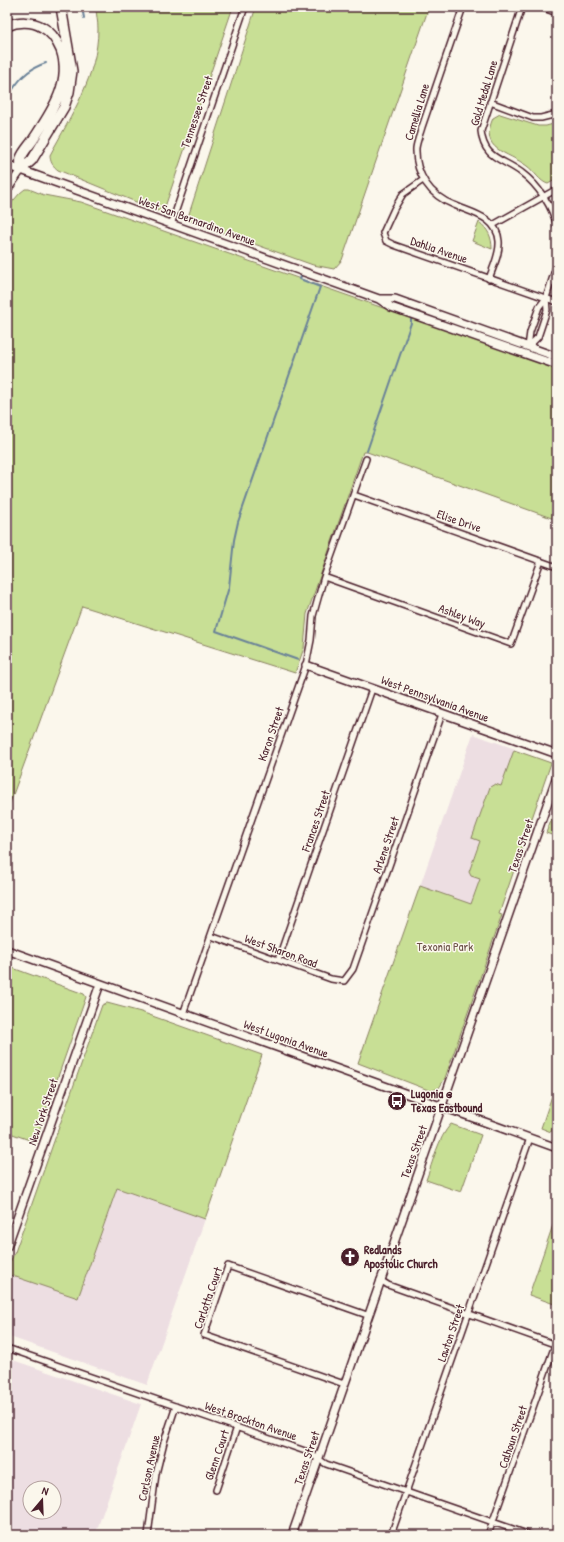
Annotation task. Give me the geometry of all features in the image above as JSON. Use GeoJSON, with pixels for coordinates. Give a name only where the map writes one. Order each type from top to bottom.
{"type":"FeatureCollection","features":[{"type":"Feature","properties":{"kind":"highway"},"geometry":{"type":"LineString","coordinates":[[21,170],[32,160],[64,107],[69,92],[72,71],[61,7]]}},
{"type":"Feature","properties":{"kind":"highway"},"geometry":{"type":"LineString","coordinates":[[7,26],[17,22],[25,22],[44,28],[56,38],[63,56],[64,79],[60,94],[54,107],[21,159],[21,170]]}},
{"type":"Feature","properties":{"kind":"main road","name":"West San Bernardino Avenue"},"geometry":{"type":"LineString","coordinates":[[7,165],[379,299],[391,307],[557,365]]}},
{"type":"Feature","properties":{"kind":"main road"},"geometry":{"type":"LineString","coordinates":[[7,190],[21,170]]}},
{"type":"Feature","properties":{"kind":"main road","name":"West San Bernardino Avenue"},"geometry":{"type":"LineString","coordinates":[[379,299],[394,299],[557,357]]}},
{"type":"Feature","properties":{"kind":"main road"},"geometry":{"type":"LineString","coordinates":[[462,332],[470,332],[519,348],[528,346]]}},
{"type":"Feature","properties":{"kind":"main road","name":"West Pennsylvania Avenue"},"geometry":{"type":"LineString","coordinates":[[306,665],[557,754]]}},
{"type":"Feature","properties":{"kind":"main road","name":"Texas Street"},"geometry":{"type":"LineString","coordinates":[[292,1535],[557,776]]}},
{"type":"Feature","properties":{"kind":"main road","name":"West Lugonia Avenue"},"geometry":{"type":"LineString","coordinates":[[7,950],[442,1108],[557,1148]]}},
{"type":"Feature","properties":{"kind":"main road","name":"New York Street"},"geometry":{"type":"LineString","coordinates":[[7,1247],[100,984]]}},
{"type":"Feature","properties":{"kind":"street","name":"Tennessee Street"},"geometry":{"type":"LineString","coordinates":[[171,225],[245,7]]}},
{"type":"Feature","properties":{"kind":"street","name":"Camellia Lane"},"geometry":{"type":"LineString","coordinates":[[462,7],[416,147],[418,164],[423,180],[431,190],[452,205],[478,214],[493,225]]}},
{"type":"Feature","properties":{"kind":"street","name":"Gold Medal Lane"},"geometry":{"type":"LineString","coordinates":[[522,7],[481,131],[482,142],[488,152],[514,167],[531,180],[550,206],[557,227]]}},
{"type":"Feature","properties":{"kind":"street"},"geometry":{"type":"LineString","coordinates":[[541,7],[557,12]]}},
{"type":"Feature","properties":{"kind":"street"},"geometry":{"type":"LineString","coordinates":[[490,102],[533,118],[541,118],[557,114]]}},
{"type":"Feature","properties":{"kind":"street","name":"Dahlia Avenue"},"geometry":{"type":"LineString","coordinates":[[423,180],[403,194],[383,233],[386,240],[394,245],[557,302]]}},
{"type":"Feature","properties":{"kind":"street"},"geometry":{"type":"LineString","coordinates":[[489,279],[498,252],[499,239],[493,225],[557,189]]}},
{"type":"Feature","properties":{"kind":"street"},"geometry":{"type":"LineString","coordinates":[[528,346],[538,337],[547,310],[546,298],[557,264]]}},
{"type":"Feature","properties":{"kind":"street"},"geometry":{"type":"LineString","coordinates":[[528,346],[529,334],[539,306],[546,298]]}},
{"type":"Feature","properties":{"kind":"street","name":"Karon Street"},"geometry":{"type":"LineString","coordinates":[[184,1014],[306,665],[311,640],[313,616],[324,577],[366,459]]}},
{"type":"Feature","properties":{"kind":"street","name":"Elise Drive"},"geometry":{"type":"LineString","coordinates":[[354,495],[557,567]]}},
{"type":"Feature","properties":{"kind":"street","name":"Ashley Way"},"geometry":{"type":"LineString","coordinates":[[324,577],[511,644],[541,561]]}},
{"type":"Feature","properties":{"kind":"street","name":"Frances Street"},"geometry":{"type":"LineString","coordinates":[[278,960],[372,689]]}},
{"type":"Feature","properties":{"kind":"street","name":"Arlene Street"},"geometry":{"type":"LineString","coordinates":[[344,981],[353,969],[442,714]]}},
{"type":"Feature","properties":{"kind":"street","name":"West Sharon Road"},"geometry":{"type":"LineString","coordinates":[[211,936],[331,979],[344,981]]}},
{"type":"Feature","properties":{"kind":"street","name":"Lawton Street"},"geometry":{"type":"LineString","coordinates":[[390,1535],[530,1138]]}},
{"type":"Feature","properties":{"kind":"street","name":"Carlotta Court"},"geometry":{"type":"LineString","coordinates":[[344,1384],[204,1334],[228,1266],[368,1315]]}},
{"type":"Feature","properties":{"kind":"street"},"geometry":{"type":"LineString","coordinates":[[380,1280],[388,1285],[556,1345]]}},
{"type":"Feature","properties":{"kind":"street","name":"Calhoun Street"},"geometry":{"type":"LineString","coordinates":[[488,1535],[556,1345]]}},
{"type":"Feature","properties":{"kind":"street","name":"West Brockton Avenue"},"geometry":{"type":"LineString","coordinates":[[7,1348],[308,1452],[326,1464],[530,1535]]}},
{"type":"Feature","properties":{"kind":"street","name":"Carlson Avenue"},"geometry":{"type":"LineString","coordinates":[[148,1535],[156,1474],[164,1442],[176,1406]]}},
{"type":"Feature","properties":{"kind":"street","name":"Glenn Court"},"geometry":{"type":"LineString","coordinates":[[216,1490],[237,1427]]}},
{"type":"Feature","properties":{"kind":"shaded area"},"geometry":{"type":"Polygon","coordinates":[[[473,734],[515,749],[501,786],[472,837],[480,840],[469,872],[471,876],[480,879],[471,904],[420,886],[473,734]]]}},
{"type":"Feature","properties":{"kind":"shaded area"},"geometry":{"type":"Polygon","coordinates":[[[117,1188],[205,1219],[147,1385],[7,1336],[7,1274],[78,1298],[117,1188]]]}},
{"type":"Feature","properties":{"kind":"shaded area"},"geometry":{"type":"Polygon","coordinates":[[[7,1358],[141,1404],[95,1535],[7,1535],[7,1358]]]}},
{"type":"Feature","properties":{"kind":"green space"},"geometry":{"type":"Polygon","coordinates":[[[96,7],[233,7],[163,210],[158,211],[58,170],[51,162],[50,155],[82,95],[93,63],[97,46],[98,29],[96,7]]]}},
{"type":"Feature","properties":{"kind":"green space"},"geometry":{"type":"Polygon","coordinates":[[[256,7],[429,7],[342,260],[334,269],[313,265],[190,221],[188,217],[256,7]]]}},
{"type":"Feature","properties":{"kind":"green space"},"geometry":{"type":"Polygon","coordinates":[[[500,114],[538,126],[546,126],[557,123],[557,179],[548,184],[545,183],[527,166],[497,149],[492,144],[490,129],[493,118],[500,114]]]}},
{"type":"Feature","properties":{"kind":"green space"},"geometry":{"type":"Polygon","coordinates":[[[25,189],[29,189],[44,195],[81,202],[557,369],[557,520],[367,452],[363,452],[307,614],[304,648],[295,673],[82,606],[7,811],[7,208],[25,189]]]}},
{"type":"Feature","properties":{"kind":"green space"},"geometry":{"type":"Polygon","coordinates":[[[479,222],[485,227],[489,234],[492,249],[472,241],[479,222]]]}},
{"type":"Feature","properties":{"kind":"green space","name":"Texonia Park"},"geometry":{"type":"Polygon","coordinates":[[[514,750],[551,763],[499,914],[502,915],[445,1078],[439,1088],[431,1091],[358,1063],[420,886],[471,904],[480,879],[471,876],[469,872],[480,841],[472,838],[490,787],[495,784],[501,786],[514,750]]]}},
{"type":"Feature","properties":{"kind":"green space"},"geometry":{"type":"Polygon","coordinates":[[[557,804],[557,837],[546,833],[557,804]]]}},
{"type":"Feature","properties":{"kind":"green space"},"geometry":{"type":"Polygon","coordinates":[[[7,966],[84,994],[86,997],[35,1142],[7,1132],[7,966]]]}},
{"type":"Feature","properties":{"kind":"green space"},"geometry":{"type":"Polygon","coordinates":[[[107,1003],[141,1012],[262,1055],[205,1219],[117,1188],[78,1298],[7,1274],[7,1268],[15,1252],[102,1005],[107,1003]]]}},
{"type":"Feature","properties":{"kind":"green space"},"geometry":{"type":"Polygon","coordinates":[[[557,1081],[557,1115],[551,1132],[541,1128],[557,1081]]]}},
{"type":"Feature","properties":{"kind":"green space"},"geometry":{"type":"Polygon","coordinates":[[[451,1124],[481,1135],[461,1192],[426,1180],[439,1143],[451,1124]]]}},
{"type":"Feature","properties":{"kind":"green space"},"geometry":{"type":"Polygon","coordinates":[[[553,1225],[557,1226],[557,1305],[529,1295],[553,1225]]]}},
{"type":"Feature","properties":{"kind":"waterway"},"geometry":{"type":"LineString","coordinates":[[82,7],[84,18]]}},
{"type":"Feature","properties":{"kind":"waterway"},"geometry":{"type":"LineString","coordinates":[[7,98],[23,76],[46,63]]}},
{"type":"Feature","properties":{"kind":"waterway"},"geometry":{"type":"LineString","coordinates":[[298,660],[216,631],[229,587],[234,540],[238,522],[320,287],[300,279],[301,276]]}},
{"type":"Feature","properties":{"kind":"waterway"},"geometry":{"type":"LineString","coordinates":[[367,451],[411,323],[411,319]]}},
{"type":"Feature","properties":{"kind":"place","name":"Lugonia @ Texas Eastbound"},"geometry":{"type":"Point","coordinates":[397,1101]}},
{"type":"Feature","properties":{"kind":"place","name":"Redlands Apostolic Church"},"geometry":{"type":"Point","coordinates":[350,1257]}}]}
